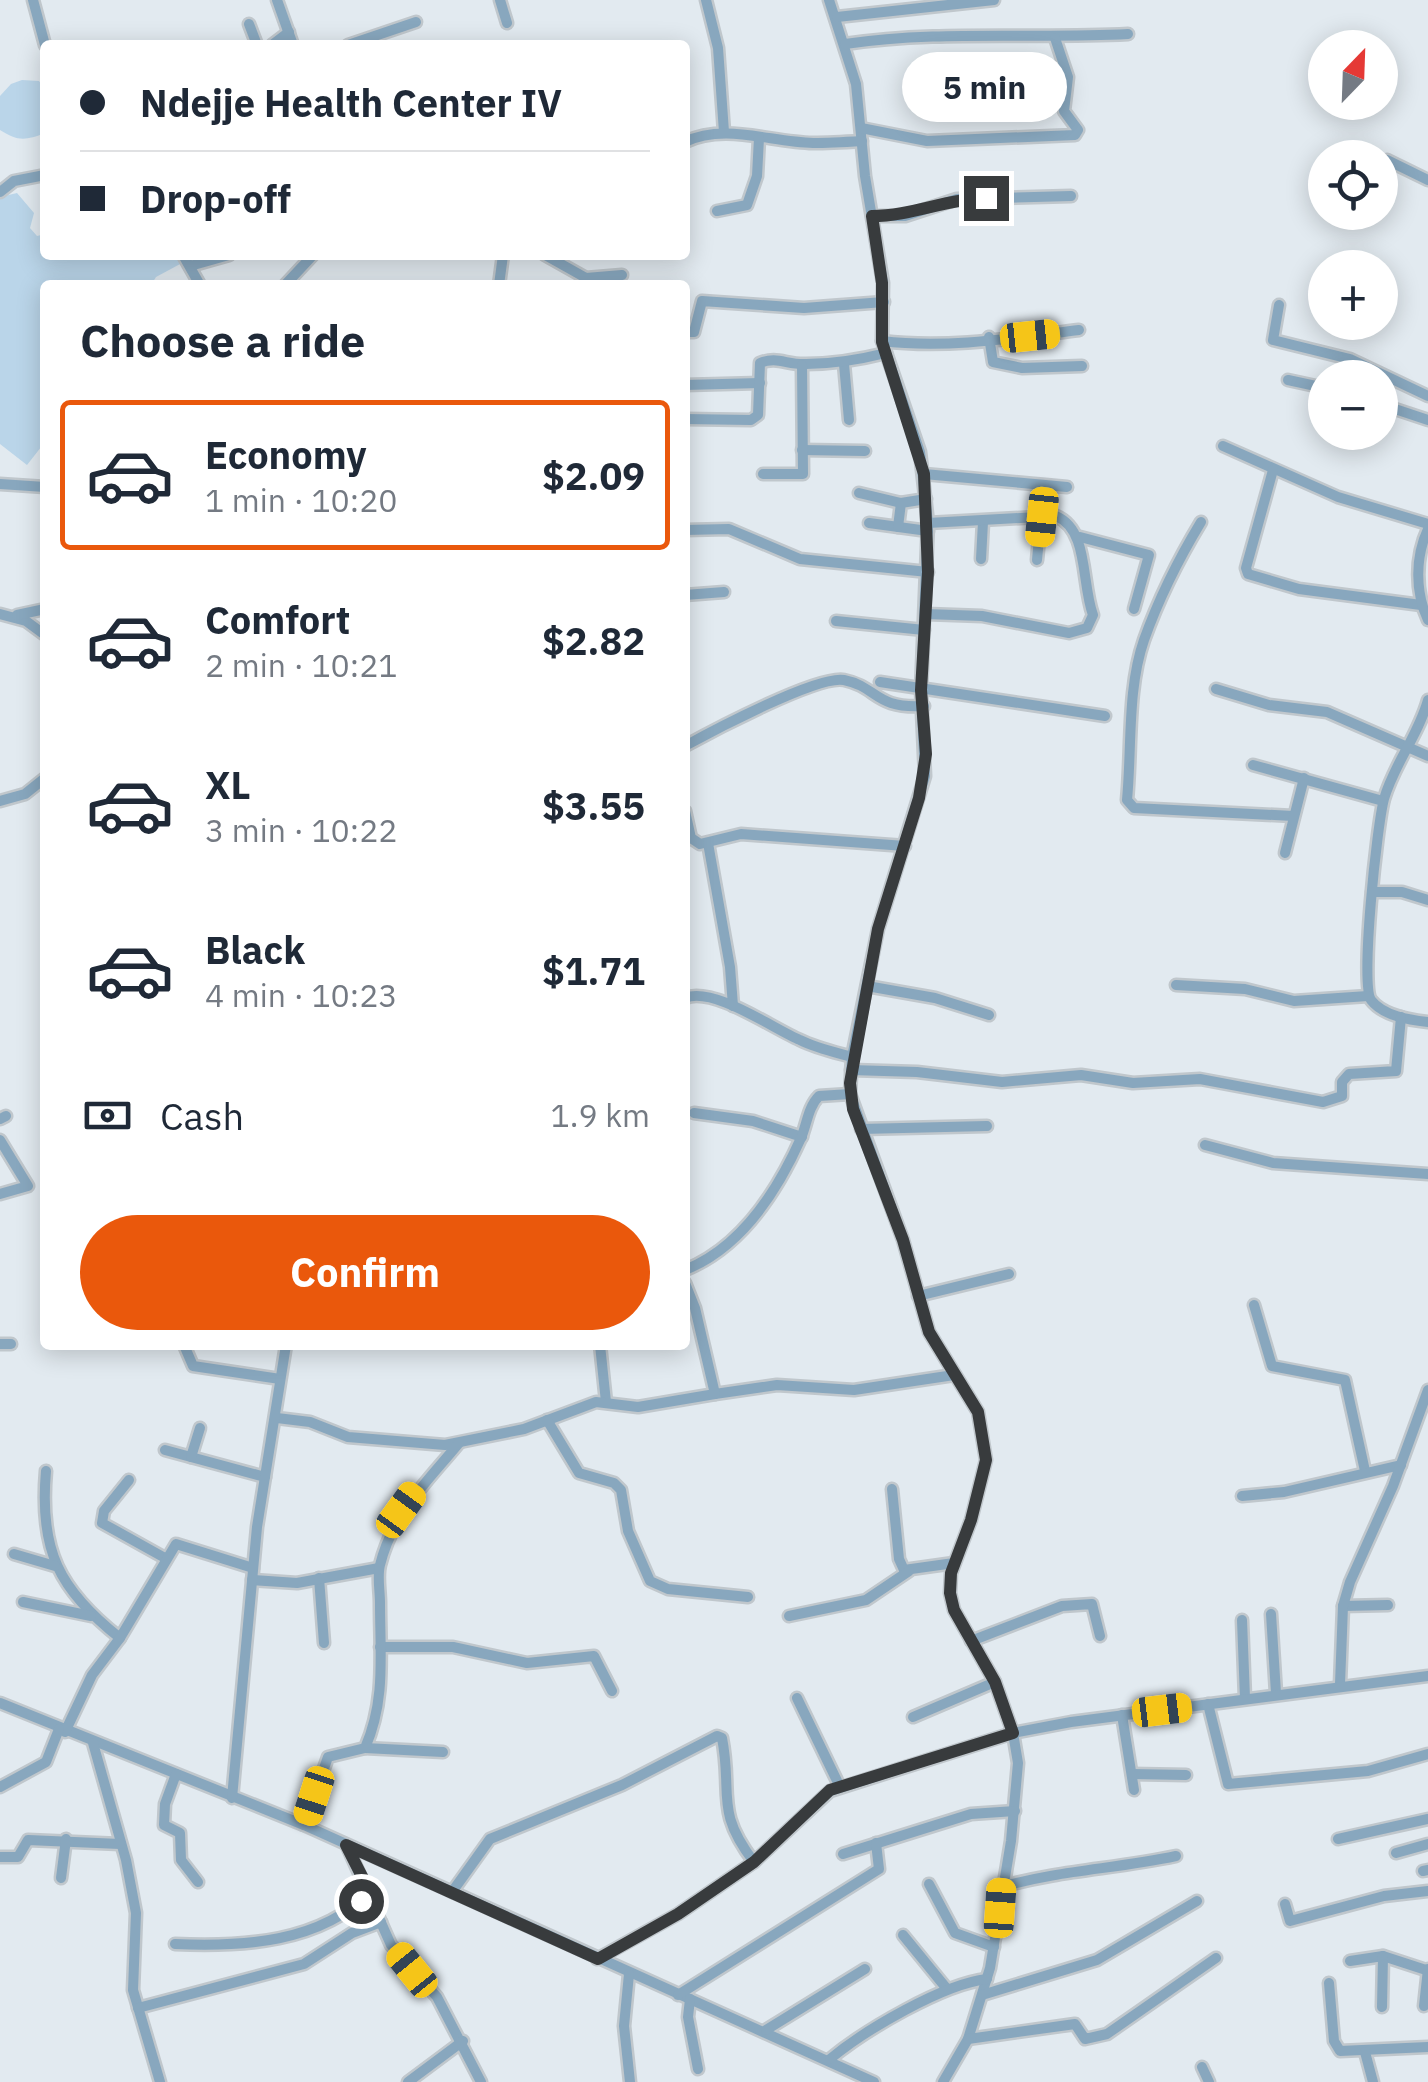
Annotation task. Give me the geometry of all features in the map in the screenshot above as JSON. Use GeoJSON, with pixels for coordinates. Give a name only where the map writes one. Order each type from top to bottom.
{"type":"FeatureCollection","features":[{"type":"Feature","properties":{"kind":"street"},"geometry":{"type":"LineString","coordinates":[[33,0],[44,40]]}},
{"type":"Feature","properties":{"kind":"street"},"geometry":{"type":"LineString","coordinates":[[277,0],[291,40]]}},
{"type":"Feature","properties":{"kind":"street"},"geometry":{"type":"LineString","coordinates":[[500,0],[507,22]]}},
{"type":"Feature","properties":{"kind":"street"},"geometry":{"type":"LineString","coordinates":[[706,0],[718,48],[724,132]]}},
{"type":"Feature","properties":{"kind":"street"},"geometry":{"type":"LineString","coordinates":[[828,0],[837,17],[856,84],[884,302],[884,347],[924,474],[928,527],[921,690],[925,776],[882,910],[852,1057],[850,1094],[903,1240],[935,1346],[978,1412],[986,1460],[971,1520],[954,1563],[950,1593],[971,1642],[995,1682],[1013,1733],[1018,1762],[1015,1811],[988,1979],[968,2039],[943,2082]]}},
{"type":"Feature","properties":{"kind":"street"},"geometry":{"type":"LineString","coordinates":[[837,17],[994,0]]}},
{"type":"Feature","properties":{"kind":"street"},"geometry":{"type":"LineString","coordinates":[[363,40],[416,22]]}},
{"type":"Feature","properties":{"kind":"street"},"geometry":{"type":"LineString","coordinates":[[249,24],[255,40]]}},
{"type":"Feature","properties":{"kind":"street"},"geometry":{"type":"LineString","coordinates":[[279,40],[289,32]]}},
{"type":"Feature","properties":{"kind":"street"},"geometry":{"type":"LineString","coordinates":[[845,44],[930,35],[1055,38],[1128,34]]}},
{"type":"Feature","properties":{"kind":"street"},"geometry":{"type":"LineString","coordinates":[[861,128],[927,141],[1076,135],[1078,130],[1064,112],[1068,77],[1055,38]]}},
{"type":"Feature","properties":{"kind":"street"},"geometry":{"type":"LineString","coordinates":[[690,139],[700,134],[724,132],[759,138],[862,141]]}},
{"type":"Feature","properties":{"kind":"street"},"geometry":{"type":"LineString","coordinates":[[718,211],[747,205],[757,176],[759,138]]}},
{"type":"Feature","properties":{"kind":"street"},"geometry":{"type":"LineString","coordinates":[[1398,165],[1428,180]]}},
{"type":"Feature","properties":{"kind":"street"},"geometry":{"type":"LineString","coordinates":[[0,192],[14,181],[40,176]]}},
{"type":"Feature","properties":{"kind":"street"},"geometry":{"type":"LineString","coordinates":[[872,216],[905,216],[957,199],[1071,196]]}},
{"type":"Feature","properties":{"kind":"street"},"geometry":{"type":"LineString","coordinates":[[186,260],[197,280]]}},
{"type":"Feature","properties":{"kind":"street"},"geometry":{"type":"LineString","coordinates":[[190,266],[211,260]]}},
{"type":"Feature","properties":{"kind":"street"},"geometry":{"type":"LineString","coordinates":[[290,280],[308,260]]}},
{"type":"Feature","properties":{"kind":"street"},"geometry":{"type":"LineString","coordinates":[[586,280],[622,275]]}},
{"type":"Feature","properties":{"kind":"street"},"geometry":{"type":"LineString","coordinates":[[690,332],[698,326],[702,301],[804,308],[884,302]]}},
{"type":"Feature","properties":{"kind":"street"},"geometry":{"type":"LineString","coordinates":[[1278,305],[1273,340],[1350,359],[1428,396]]}},
{"type":"Feature","properties":{"kind":"street"},"geometry":{"type":"LineString","coordinates":[[690,419],[751,420],[758,415],[760,363],[774,357],[802,365],[844,364],[884,347],[933,347],[989,337],[1079,330]]}},
{"type":"Feature","properties":{"kind":"street"},"geometry":{"type":"LineString","coordinates":[[989,337],[993,362],[1022,368],[1082,366]]}},
{"type":"Feature","properties":{"kind":"street"},"geometry":{"type":"LineString","coordinates":[[844,364],[850,420]]}},
{"type":"Feature","properties":{"kind":"street"},"geometry":{"type":"LineString","coordinates":[[763,474],[800,476],[802,365]]}},
{"type":"Feature","properties":{"kind":"street"},"geometry":{"type":"LineString","coordinates":[[1288,380],[1308,384]]}},
{"type":"Feature","properties":{"kind":"street"},"geometry":{"type":"LineString","coordinates":[[690,384],[760,383]]}},
{"type":"Feature","properties":{"kind":"street"},"geometry":{"type":"LineString","coordinates":[[1398,410],[1428,420]]}},
{"type":"Feature","properties":{"kind":"street"},"geometry":{"type":"LineString","coordinates":[[1223,446],[1338,497],[1428,527],[1418,559],[1421,604],[1428,620]]}},
{"type":"Feature","properties":{"kind":"street"},"geometry":{"type":"LineString","coordinates":[[802,450],[865,451]]}},
{"type":"Feature","properties":{"kind":"street"},"geometry":{"type":"LineString","coordinates":[[1272,470],[1246,568],[1248,574],[1299,589],[1421,604]]}},
{"type":"Feature","properties":{"kind":"street"},"geometry":{"type":"LineString","coordinates":[[924,474],[1067,488]]}},
{"type":"Feature","properties":{"kind":"street"},"geometry":{"type":"LineString","coordinates":[[0,484],[40,488]]}},
{"type":"Feature","properties":{"kind":"street"},"geometry":{"type":"LineString","coordinates":[[859,492],[901,503],[926,498]]}},
{"type":"Feature","properties":{"kind":"street"},"geometry":{"type":"LineString","coordinates":[[898,526],[901,503]]}},
{"type":"Feature","properties":{"kind":"street"},"geometry":{"type":"LineString","coordinates":[[869,523],[928,527],[1042,517],[1066,520],[1080,538],[1081,572],[1093,615],[1080,632],[982,616],[926,614]]}},
{"type":"Feature","properties":{"kind":"street"},"geometry":{"type":"LineString","coordinates":[[1037,560],[1042,517]]}},
{"type":"Feature","properties":{"kind":"street"},"geometry":{"type":"LineString","coordinates":[[980,559],[983,522]]}},
{"type":"Feature","properties":{"kind":"street"},"geometry":{"type":"LineString","coordinates":[[1201,522],[1167,581],[1162,604],[1145,639],[1132,715],[1127,800],[1134,808],[1292,816]]}},
{"type":"Feature","properties":{"kind":"street"},"geometry":{"type":"LineString","coordinates":[[690,530],[729,529],[800,559],[928,572]]}},
{"type":"Feature","properties":{"kind":"street"},"geometry":{"type":"LineString","coordinates":[[1080,538],[1149,556],[1134,609]]}},
{"type":"Feature","properties":{"kind":"street"},"geometry":{"type":"LineString","coordinates":[[690,595],[724,592]]}},
{"type":"Feature","properties":{"kind":"street"},"geometry":{"type":"LineString","coordinates":[[0,614],[40,610]]}},
{"type":"Feature","properties":{"kind":"street"},"geometry":{"type":"LineString","coordinates":[[14,615],[40,632]]}},
{"type":"Feature","properties":{"kind":"street"},"geometry":{"type":"LineString","coordinates":[[836,622],[924,630]]}},
{"type":"Feature","properties":{"kind":"street"},"geometry":{"type":"LineString","coordinates":[[690,744],[810,687],[836,680],[851,682],[898,708],[924,706]]}},
{"type":"Feature","properties":{"kind":"street"},"geometry":{"type":"LineString","coordinates":[[880,682],[1105,716]]}},
{"type":"Feature","properties":{"kind":"street"},"geometry":{"type":"LineString","coordinates":[[1216,689],[1269,705],[1326,712],[1428,756]]}},
{"type":"Feature","properties":{"kind":"street"},"geometry":{"type":"LineString","coordinates":[[1368,996],[1372,892],[1383,801],[1426,718],[1428,700]]}},
{"type":"Feature","properties":{"kind":"street"},"geometry":{"type":"LineString","coordinates":[[1253,765],[1383,801]]}},
{"type":"Feature","properties":{"kind":"street"},"geometry":{"type":"LineString","coordinates":[[1285,853],[1304,778]]}},
{"type":"Feature","properties":{"kind":"street"},"geometry":{"type":"LineString","coordinates":[[0,801],[25,794],[40,782]]}},
{"type":"Feature","properties":{"kind":"street"},"geometry":{"type":"LineString","coordinates":[[690,838],[708,843],[740,834],[905,846]]}},
{"type":"Feature","properties":{"kind":"street"},"geometry":{"type":"LineString","coordinates":[[708,843],[730,966],[733,1006]]}},
{"type":"Feature","properties":{"kind":"street"},"geometry":{"type":"LineString","coordinates":[[1372,892],[1402,892],[1428,900]]}},
{"type":"Feature","properties":{"kind":"street"},"geometry":{"type":"LineString","coordinates":[[1176,985],[1245,989],[1294,1000],[1368,996],[1401,1017],[1428,1022]]}},
{"type":"Feature","properties":{"kind":"street"},"geometry":{"type":"LineString","coordinates":[[867,986],[935,998],[989,1015]]}},
{"type":"Feature","properties":{"kind":"street"},"geometry":{"type":"LineString","coordinates":[[690,997],[701,996],[733,1006],[804,1042],[852,1057]]}},
{"type":"Feature","properties":{"kind":"street"},"geometry":{"type":"LineString","coordinates":[[851,1070],[917,1072],[1002,1082],[1081,1075],[1133,1082],[1200,1079],[1323,1102],[1342,1096],[1342,1082],[1349,1074],[1396,1071],[1401,1017]]}},
{"type":"Feature","properties":{"kind":"street"},"geometry":{"type":"LineString","coordinates":[[690,1268],[719,1255],[737,1236],[767,1196],[802,1137],[819,1096],[850,1094]]}},
{"type":"Feature","properties":{"kind":"street"},"geometry":{"type":"LineString","coordinates":[[694,1113],[753,1121],[802,1137]]}},
{"type":"Feature","properties":{"kind":"street"},"geometry":{"type":"LineString","coordinates":[[861,1130],[987,1126]]}},
{"type":"Feature","properties":{"kind":"street"},"geometry":{"type":"LineString","coordinates":[[0,1140],[28,1186],[0,1194]]}},
{"type":"Feature","properties":{"kind":"street"},"geometry":{"type":"LineString","coordinates":[[1205,1145],[1274,1163],[1428,1174]]}},
{"type":"Feature","properties":{"kind":"street"},"geometry":{"type":"LineString","coordinates":[[918,1296],[1008,1274]]}},
{"type":"Feature","properties":{"kind":"street"},"geometry":{"type":"LineString","coordinates":[[690,1295],[715,1394]]}},
{"type":"Feature","properties":{"kind":"street"},"geometry":{"type":"LineString","coordinates":[[1254,1305],[1272,1366],[1344,1380],[1365,1472]]}},
{"type":"Feature","properties":{"kind":"street"},"geometry":{"type":"LineString","coordinates":[[186,1350],[194,1366],[280,1380]]}},
{"type":"Feature","properties":{"kind":"street"},"geometry":{"type":"LineString","coordinates":[[232,1798],[253,1574],[285,1350]]}},
{"type":"Feature","properties":{"kind":"street"},"geometry":{"type":"LineString","coordinates":[[601,1350],[606,1402]]}},
{"type":"Feature","properties":{"kind":"street"},"geometry":{"type":"LineString","coordinates":[[278,1418],[378,1441],[460,1442],[606,1402],[638,1407],[777,1386],[854,1390],[954,1375]]}},
{"type":"Feature","properties":{"kind":"street"},"geometry":{"type":"LineString","coordinates":[[1340,1684],[1343,1606],[1428,1390]]}},
{"type":"Feature","properties":{"kind":"street"},"geometry":{"type":"LineString","coordinates":[[548,1420],[579,1474],[614,1483],[621,1490],[628,1531],[650,1581],[668,1589],[748,1596]]}},
{"type":"Feature","properties":{"kind":"street"},"geometry":{"type":"LineString","coordinates":[[191,1457],[200,1428]]}},
{"type":"Feature","properties":{"kind":"street"},"geometry":{"type":"LineString","coordinates":[[365,1748],[382,1692],[379,1568],[401,1510],[460,1442]]}},
{"type":"Feature","properties":{"kind":"street"},"geometry":{"type":"LineString","coordinates":[[165,1450],[265,1476]]}},
{"type":"Feature","properties":{"kind":"street"},"geometry":{"type":"LineString","coordinates":[[1242,1496],[1295,1490],[1400,1466]]}},
{"type":"Feature","properties":{"kind":"street"},"geometry":{"type":"LineString","coordinates":[[46,1472],[44,1530],[55,1566],[93,1616],[120,1638]]}},
{"type":"Feature","properties":{"kind":"street"},"geometry":{"type":"LineString","coordinates":[[128,1480],[104,1511],[102,1523],[165,1558]]}},
{"type":"Feature","properties":{"kind":"street"},"geometry":{"type":"LineString","coordinates":[[892,1489],[899,1559],[909,1572]]}},
{"type":"Feature","properties":{"kind":"street"},"geometry":{"type":"LineString","coordinates":[[0,1786],[46,1762],[92,1674],[120,1638],[176,1544],[253,1574],[297,1583],[379,1568]]}},
{"type":"Feature","properties":{"kind":"street"},"geometry":{"type":"LineString","coordinates":[[14,1554],[55,1566]]}},
{"type":"Feature","properties":{"kind":"street"},"geometry":{"type":"LineString","coordinates":[[790,1616],[866,1600],[909,1572],[954,1563]]}},
{"type":"Feature","properties":{"kind":"street"},"geometry":{"type":"LineString","coordinates":[[318,1578],[324,1643]]}},
{"type":"Feature","properties":{"kind":"street"},"geometry":{"type":"LineString","coordinates":[[24,1602],[93,1616]]}},
{"type":"Feature","properties":{"kind":"street"},"geometry":{"type":"LineString","coordinates":[[971,1642],[1062,1606],[1092,1604],[1100,1636]]}},
{"type":"Feature","properties":{"kind":"street"},"geometry":{"type":"LineString","coordinates":[[1343,1606],[1388,1605]]}},
{"type":"Feature","properties":{"kind":"street"},"geometry":{"type":"LineString","coordinates":[[1271,1614],[1276,1693]]}},
{"type":"Feature","properties":{"kind":"street"},"geometry":{"type":"LineString","coordinates":[[1242,1620],[1245,1698]]}},
{"type":"Feature","properties":{"kind":"street"},"geometry":{"type":"LineString","coordinates":[[380,1647],[453,1647],[527,1663],[594,1656],[612,1691]]}},
{"type":"Feature","properties":{"kind":"street"},"geometry":{"type":"LineString","coordinates":[[598,1959],[661,1925],[754,1862],[819,1797],[840,1787],[1013,1733],[1340,1684],[1428,1676]]}},
{"type":"Feature","properties":{"kind":"street"},"geometry":{"type":"LineString","coordinates":[[913,1718],[995,1682]]}},
{"type":"Feature","properties":{"kind":"street"},"geometry":{"type":"LineString","coordinates":[[796,1698],[840,1787]]}},
{"type":"Feature","properties":{"kind":"street"},"geometry":{"type":"LineString","coordinates":[[0,1703],[304,1825],[629,1974],[830,2059],[859,2079],[874,2082]]}},
{"type":"Feature","properties":{"kind":"street"},"geometry":{"type":"LineString","coordinates":[[1208,1704],[1228,1784],[1390,1768],[1428,1754]]}},
{"type":"Feature","properties":{"kind":"street"},"geometry":{"type":"LineString","coordinates":[[1122,1715],[1134,1790]]}},
{"type":"Feature","properties":{"kind":"street"},"geometry":{"type":"LineString","coordinates":[[452,1892],[490,1839],[622,1785],[717,1736],[722,1738],[724,1753],[727,1818],[754,1862]]}},
{"type":"Feature","properties":{"kind":"street"},"geometry":{"type":"LineString","coordinates":[[93,1743],[136,1913],[133,1990],[160,2082]]}},
{"type":"Feature","properties":{"kind":"street"},"geometry":{"type":"LineString","coordinates":[[304,1825],[328,1757],[365,1748],[443,1752]]}},
{"type":"Feature","properties":{"kind":"street"},"geometry":{"type":"LineString","coordinates":[[176,1774],[165,1804],[164,1825],[180,1833],[181,1860],[198,1882]]}},
{"type":"Feature","properties":{"kind":"street"},"geometry":{"type":"LineString","coordinates":[[1132,1774],[1186,1775]]}},
{"type":"Feature","properties":{"kind":"street"},"geometry":{"type":"LineString","coordinates":[[843,1854],[971,1814],[1015,1811]]}},
{"type":"Feature","properties":{"kind":"street"},"geometry":{"type":"LineString","coordinates":[[1338,1839],[1428,1820]]}},
{"type":"Feature","properties":{"kind":"street"},"geometry":{"type":"LineString","coordinates":[[61,1878],[66,1839]]}},
{"type":"Feature","properties":{"kind":"street"},"geometry":{"type":"LineString","coordinates":[[0,1857],[18,1857],[28,1840],[120,1844]]}},
{"type":"Feature","properties":{"kind":"street"},"geometry":{"type":"LineString","coordinates":[[678,1995],[879,1870],[876,1843]]}},
{"type":"Feature","properties":{"kind":"street"},"geometry":{"type":"LineString","coordinates":[[1396,1853],[1428,1844]]}},
{"type":"Feature","properties":{"kind":"street"},"geometry":{"type":"LineString","coordinates":[[346,1845],[392,1945],[437,1997],[481,2082]]}},
{"type":"Feature","properties":{"kind":"street"},"geometry":{"type":"LineString","coordinates":[[1001,1887],[1059,1870],[1124,1867],[1176,1856]]}},
{"type":"Feature","properties":{"kind":"street"},"geometry":{"type":"LineString","coordinates":[[929,1884],[954,1933],[994,1947]]}},
{"type":"Feature","properties":{"kind":"street"},"geometry":{"type":"LineString","coordinates":[[1285,1904],[1290,1921],[1384,1896],[1428,1891]]}},
{"type":"Feature","properties":{"kind":"street"},"geometry":{"type":"LineString","coordinates":[[174,1944],[210,1946],[294,1937],[370,1892]]}},
{"type":"Feature","properties":{"kind":"street"},"geometry":{"type":"LineString","coordinates":[[982,1995],[1097,1960],[1197,1901]]}},
{"type":"Feature","properties":{"kind":"street"},"geometry":{"type":"LineString","coordinates":[[138,2008],[294,1968],[352,1933],[381,1922]]}},
{"type":"Feature","properties":{"kind":"street"},"geometry":{"type":"LineString","coordinates":[[903,1935],[947,1989]]}},
{"type":"Feature","properties":{"kind":"street"},"geometry":{"type":"LineString","coordinates":[[1350,1962],[1383,1956],[1427,1969],[1424,2006]]}},
{"type":"Feature","properties":{"kind":"street"},"geometry":{"type":"LineString","coordinates":[[1382,2007],[1383,1956]]}},
{"type":"Feature","properties":{"kind":"street"},"geometry":{"type":"LineString","coordinates":[[968,2039],[1073,2024],[1085,2039],[1106,2034],[1216,1958]]}},
{"type":"Feature","properties":{"kind":"street"},"geometry":{"type":"LineString","coordinates":[[766,2030],[865,1968]]}},
{"type":"Feature","properties":{"kind":"street"},"geometry":{"type":"LineString","coordinates":[[629,1974],[624,2026],[630,2082]]}},
{"type":"Feature","properties":{"kind":"street"},"geometry":{"type":"LineString","coordinates":[[830,2059],[860,2034],[947,1989],[988,1979]]}},
{"type":"Feature","properties":{"kind":"street"},"geometry":{"type":"LineString","coordinates":[[1329,1983],[1334,2040],[1345,2053],[1428,2047]]}},
{"type":"Feature","properties":{"kind":"street"},"geometry":{"type":"LineString","coordinates":[[690,1999],[688,2017],[698,2070]]}},
{"type":"Feature","properties":{"kind":"street"},"geometry":{"type":"LineString","coordinates":[[408,2082],[463,2041]]}},
{"type":"Feature","properties":{"kind":"street"},"geometry":{"type":"LineString","coordinates":[[1365,2052],[1372,2082]]}},
{"type":"Feature","properties":{"kind":"street"},"geometry":{"type":"LineString","coordinates":[[1202,2067],[1209,2082]]}},
{"type":"Feature","properties":{"kind":"shaded area"},"geometry":{"type":"Polygon","coordinates":[[[22,80],[40,82],[40,134],[16,138],[0,130],[0,96],[11,84],[22,80]]]}},
{"type":"Feature","properties":{"kind":"shaded area"},"geometry":{"type":"Polygon","coordinates":[[[17,193],[34,213],[30,228],[40,235],[40,260],[182,263],[154,280],[40,280],[40,448],[27,465],[0,444],[0,197],[17,193]]]}},
{"type":"Feature","properties":{"kind":"route"},"geometry":{"type":"LineString","coordinates":[[361,1901],[370,1892],[346,1845],[598,1959],[678,1914],[754,1862],[830,1790],[1013,1733],[995,1682],[954,1610],[950,1593],[951,1573],[971,1520],[986,1460],[978,1412],[929,1332],[903,1240],[850,1094],[852,1057],[878,929],[919,798],[926,754],[921,690],[928,572],[924,474],[882,342],[884,302],[872,216],[905,216],[957,199],[986,198]]}}]}
